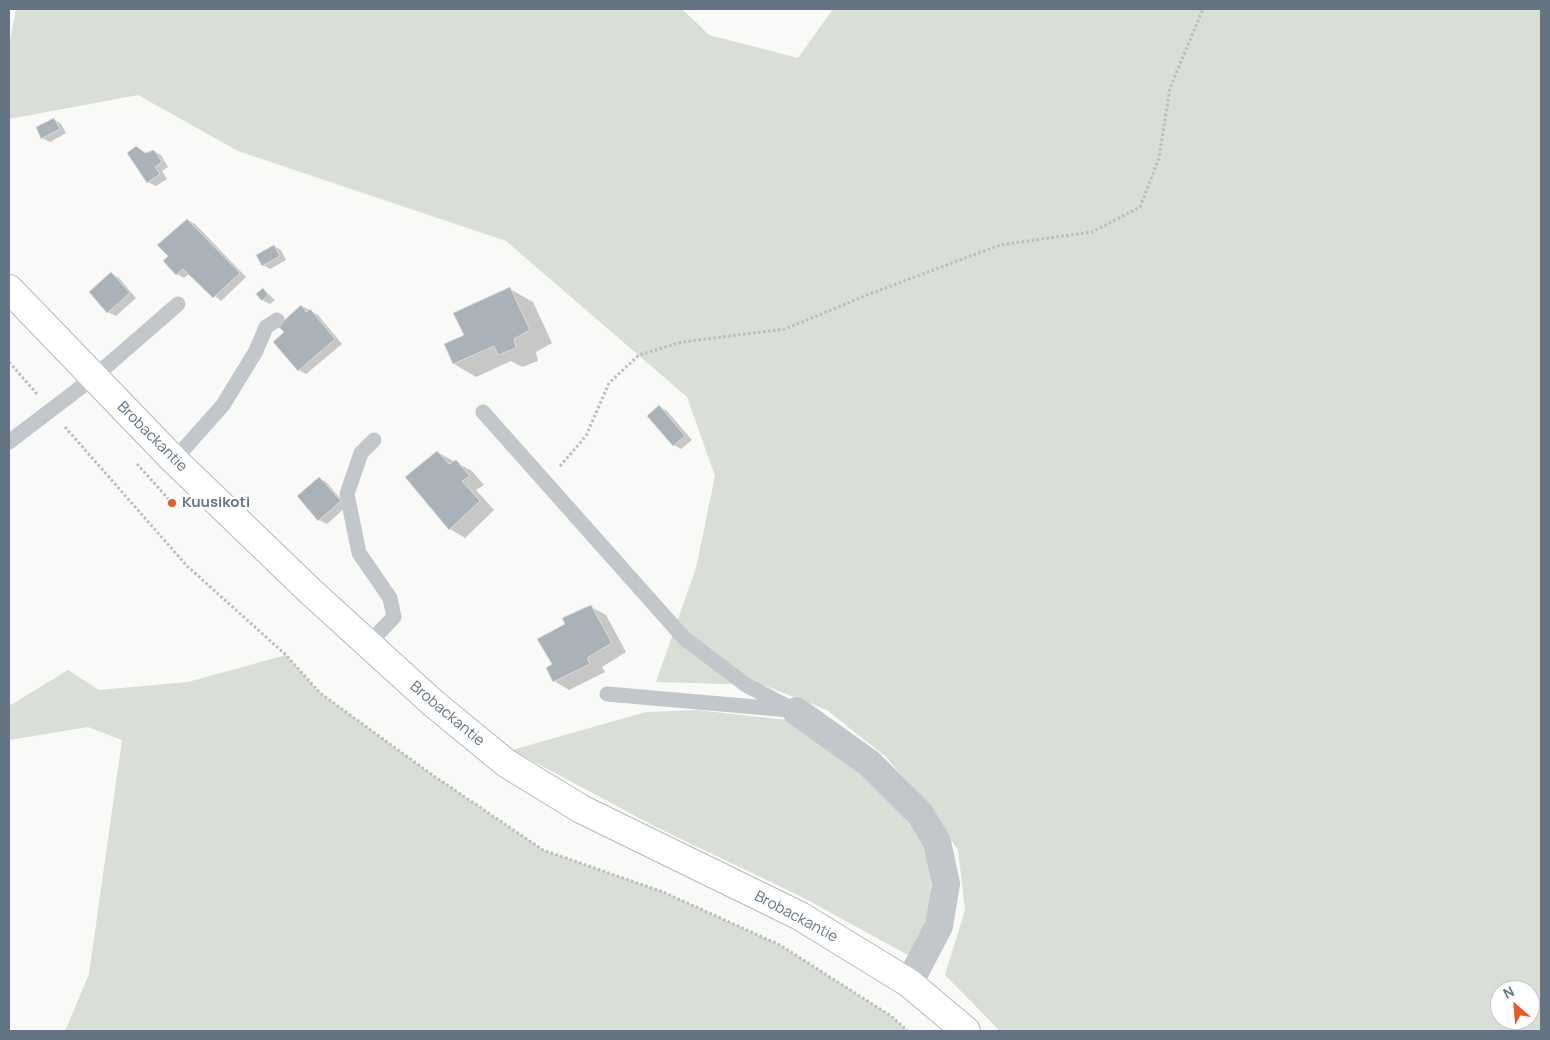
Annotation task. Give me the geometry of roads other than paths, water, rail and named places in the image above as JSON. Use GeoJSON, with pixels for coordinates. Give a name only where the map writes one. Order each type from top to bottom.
{"type":"FeatureCollection","features":[{"type":"Feature","properties":{"kind":"street","name":"Brobackantie"},"geometry":{"type":"LineString","coordinates":[[9,289],[92,378],[174,460],[368,644],[433,703],[506,763],[581,809],[800,916],[909,983],[966,1031]]}},
{"type":"Feature","properties":{"kind":"street"},"geometry":{"type":"LineString","coordinates":[[796,711],[869,763],[920,814],[937,842],[946,884],[939,926],[909,983]]}},
{"type":"Feature","properties":{"kind":"lane"},"geometry":{"type":"LineString","coordinates":[[9,442],[92,378],[178,304]]}},
{"type":"Feature","properties":{"kind":"lane"},"geometry":{"type":"LineString","coordinates":[[174,460],[223,405],[256,351],[266,327],[276,320]]}},
{"type":"Feature","properties":{"kind":"lane"},"geometry":{"type":"LineString","coordinates":[[483,412],[684,638],[746,685],[796,711]]}},
{"type":"Feature","properties":{"kind":"lane"},"geometry":{"type":"LineString","coordinates":[[368,644],[394,617],[390,598],[359,553],[347,494],[361,453],[374,440]]}},
{"type":"Feature","properties":{"kind":"lane"},"geometry":{"type":"LineString","coordinates":[[607,694],[796,711]]}},
{"type":"Feature","properties":{"kind":"place","name":"Kuusikoti"},"geometry":{"type":"Point","coordinates":[172,503]}}]}
